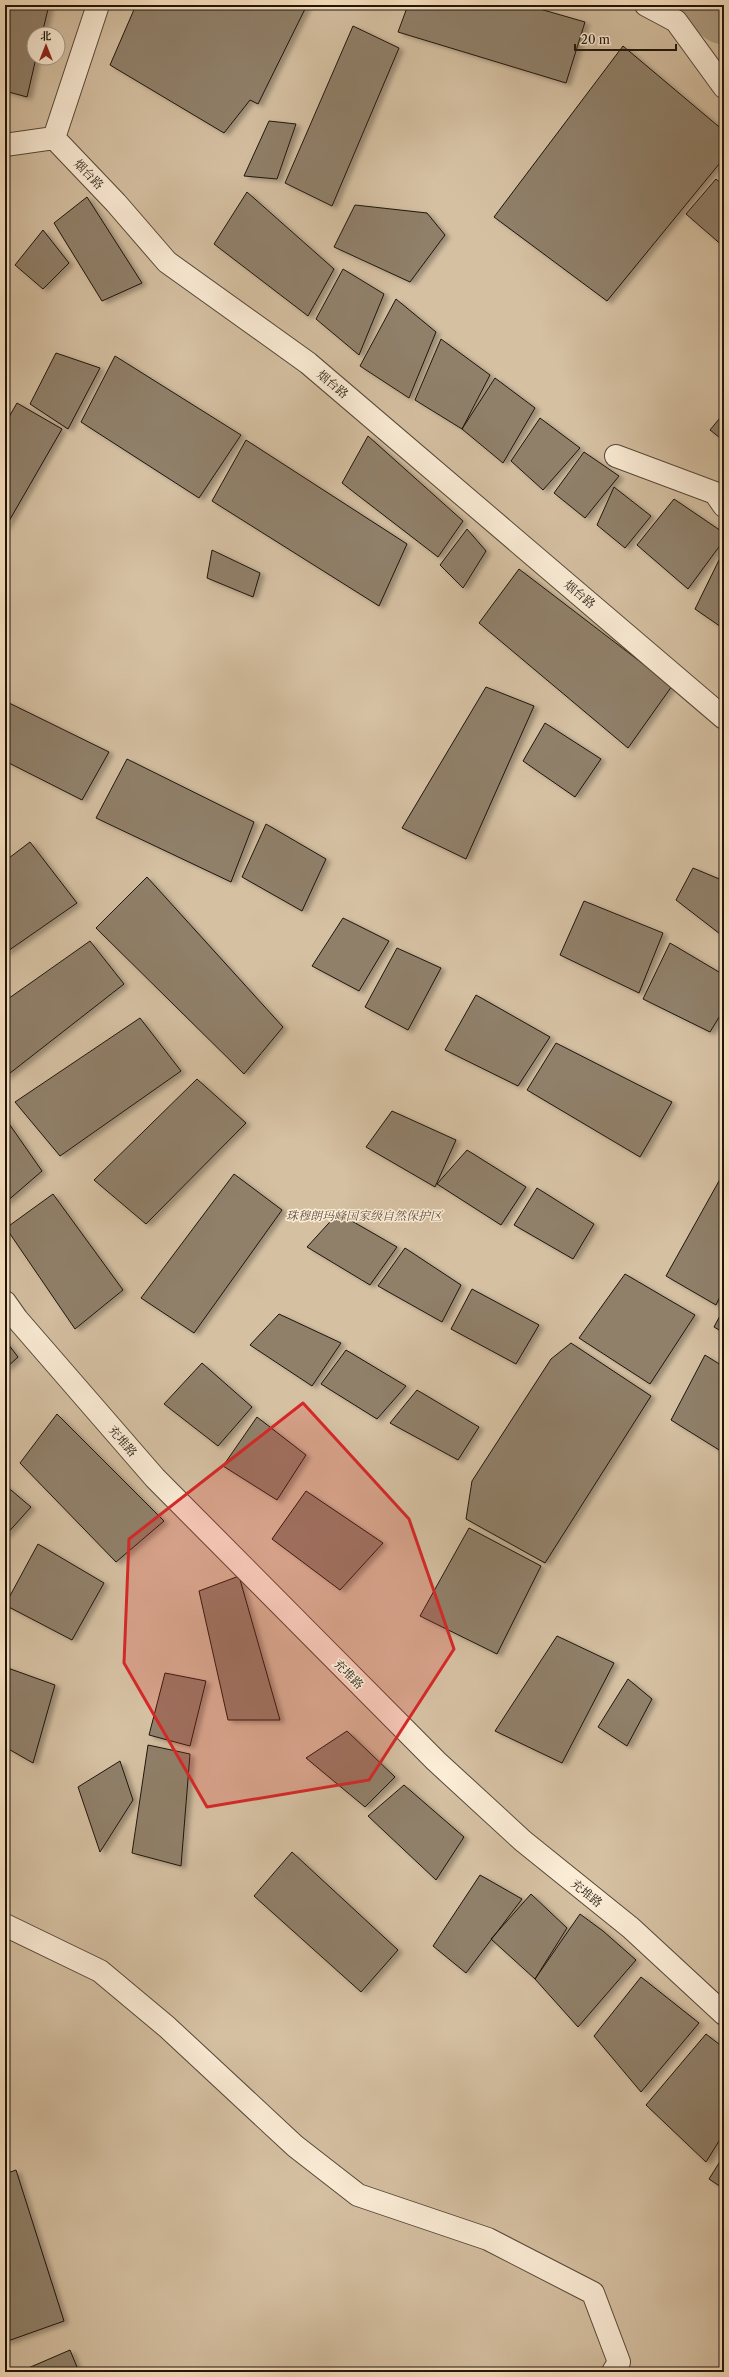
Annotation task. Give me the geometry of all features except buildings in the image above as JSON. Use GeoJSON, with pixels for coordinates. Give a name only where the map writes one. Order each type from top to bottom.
{"type":"FeatureCollection","features":[{"type":"Feature","properties":{"kind":"street"},"geometry":{"type":"LineString","coordinates":[[5,145],[54,138],[98,5]]}},
{"type":"Feature","properties":{"kind":"street"},"geometry":{"type":"LineString","coordinates":[[646,5],[676,21],[724,87]]}},
{"type":"Feature","properties":{"kind":"street","name":"烟台路"},"geometry":{"type":"LineString","coordinates":[[54,138],[116,202],[167,262],[308,363],[724,718]]}},
{"type":"Feature","properties":{"kind":"street"},"geometry":{"type":"LineString","coordinates":[[616,456],[715,493],[724,506]]}},
{"type":"Feature","properties":{"kind":"street","name":"充堆路"},"geometry":{"type":"LineString","coordinates":[[5,1302],[17,1319],[155,1478],[431,1755],[523,1841],[631,1928],[724,2014]]}},
{"type":"Feature","properties":{"kind":"street"},"geometry":{"type":"LineString","coordinates":[[5,1925],[100,1971],[167,2027],[295,2146],[358,2195],[488,2239],[593,2293],[619,2362],[613,2372]]}},
{"type":"Feature","properties":{"kind":"highlighted area"},"geometry":{"type":"Polygon","coordinates":[[[303,1403],[409,1519],[454,1649],[369,1780],[207,1807],[124,1663],[129,1539],[303,1403]]]}},
{"type":"Feature","properties":{"kind":"green space","name":"珠穆朗玛峰国家级自然保护区"},"geometry":{"type":"Polygon","coordinates":[[[5,5],[724,5],[724,2372],[5,2372],[5,5]]]}},
{"type":"Feature","properties":{"kind":"waterway"},"geometry":{"type":"LineString","coordinates":[[711,5],[724,14]]}}]}
